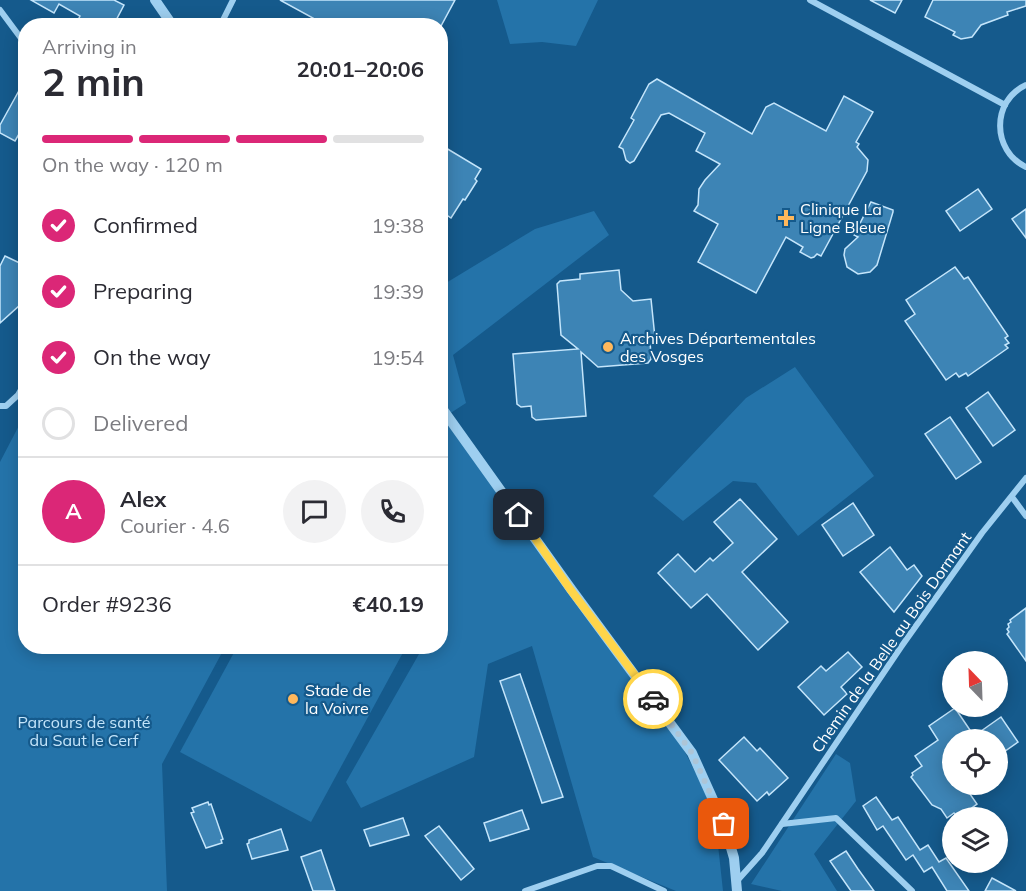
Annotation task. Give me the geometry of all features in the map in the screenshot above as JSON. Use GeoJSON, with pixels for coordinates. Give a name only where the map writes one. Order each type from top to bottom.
{"type":"FeatureCollection","features":[{"type":"Feature","properties":{"kind":"street"},"geometry":{"type":"LineString","coordinates":[[155,0],[167,18]]}},
{"type":"Feature","properties":{"kind":"street"},"geometry":{"type":"LineString","coordinates":[[224,18],[233,0]]}},
{"type":"Feature","properties":{"kind":"street"},"geometry":{"type":"LineString","coordinates":[[810,0],[1005,105]]}},
{"type":"Feature","properties":{"kind":"street"},"geometry":{"type":"LineString","coordinates":[[0,10],[18,34]]}},
{"type":"Feature","properties":{"kind":"street"},"geometry":{"type":"LineString","coordinates":[[1026,85],[1012,94],[999,122],[1000,137],[1011,157],[1026,167]]}},
{"type":"Feature","properties":{"kind":"street"},"geometry":{"type":"LineString","coordinates":[[3,406],[18,395]]}},
{"type":"Feature","properties":{"kind":"street"},"geometry":{"type":"LineString","coordinates":[[448,417],[570,589],[692,753],[724,824],[734,858],[737,886]]}},
{"type":"Feature","properties":{"kind":"street","name":"Chemin de la Belle au Bois Dormant"},"geometry":{"type":"LineString","coordinates":[[737,886],[782,824],[907,638],[982,533],[1026,478]]}},
{"type":"Feature","properties":{"kind":"street"},"geometry":{"type":"LineString","coordinates":[[1012,497],[1026,516]]}},
{"type":"Feature","properties":{"kind":"street"},"geometry":{"type":"LineString","coordinates":[[782,824],[836,818],[912,891]]}},
{"type":"Feature","properties":{"kind":"street"},"geometry":{"type":"LineString","coordinates":[[525,891],[597,866],[611,866],[663,891]]}},
{"type":"Feature","properties":{"kind":"green space"},"geometry":{"type":"Polygon","coordinates":[[[497,0],[598,0],[576,46],[542,42],[510,44],[497,0]]]}},
{"type":"Feature","properties":{"kind":"green space"},"geometry":{"type":"Polygon","coordinates":[[[594,211],[609,235],[453,355],[466,403],[448,415],[448,282],[535,229],[594,211]]]}},
{"type":"Feature","properties":{"kind":"green space"},"geometry":{"type":"Polygon","coordinates":[[[795,367],[874,476],[798,536],[756,483],[733,481],[683,521],[653,496],[746,398],[795,367]]]}},
{"type":"Feature","properties":{"kind":"green space"},"geometry":{"type":"Polygon","coordinates":[[[448,419],[660,704],[714,808],[723,891],[676,891],[593,857],[532,646],[488,664],[474,757],[361,808],[346,782],[419,654],[448,654],[448,419]]]}},
{"type":"Feature","properties":{"kind":"green space","name":"Parcours de santé du Saut le Cerf"},"geometry":{"type":"Polygon","coordinates":[[[18,427],[18,654],[221,654],[162,764],[167,891],[0,891],[0,462],[18,427]]]}},
{"type":"Feature","properties":{"kind":"green space","name":"Stade de la Voivre"},"geometry":{"type":"Polygon","coordinates":[[[233,654],[402,654],[311,822],[180,752],[233,654]]]}},
{"type":"Feature","properties":{"kind":"green space"},"geometry":{"type":"Polygon","coordinates":[[[836,754],[850,763],[856,801],[814,854],[837,891],[782,891],[751,884],[836,754]]]}},
{"type":"Feature","properties":{"kind":"building"},"geometry":{"type":"Polygon","coordinates":[[[31,0],[114,0],[124,5],[117,18],[79,18],[80,16],[59,4],[54,13],[31,0]]]}},
{"type":"Feature","properties":{"kind":"building"},"geometry":{"type":"Polygon","coordinates":[[[280,0],[455,0],[445,18],[313,18],[280,0]]]}},
{"type":"Feature","properties":{"kind":"building"},"geometry":{"type":"Polygon","coordinates":[[[870,0],[902,0],[895,13],[870,0]]]}},
{"type":"Feature","properties":{"kind":"building"},"geometry":{"type":"Polygon","coordinates":[[[933,0],[1026,0],[1026,6],[1007,12],[1008,15],[981,25],[972,37],[961,39],[953,35],[955,32],[925,17],[933,0]]]}},
{"type":"Feature","properties":{"kind":"building"},"geometry":{"type":"Polygon","coordinates":[[[657,79],[752,134],[766,107],[774,103],[826,131],[844,96],[873,112],[856,142],[859,144],[857,147],[868,160],[867,171],[821,256],[817,254],[811,258],[800,252],[803,247],[786,237],[756,293],[698,262],[718,224],[694,211],[698,205],[699,189],[720,164],[696,151],[705,133],[669,113],[661,115],[634,161],[630,163],[626,160],[623,149],[619,147],[634,120],[631,118],[649,84],[657,79]]]}},
{"type":"Feature","properties":{"kind":"building"},"geometry":{"type":"Polygon","coordinates":[[[18,92],[18,136],[15,141],[0,133],[0,125],[18,92]]]}},
{"type":"Feature","properties":{"kind":"building"},"geometry":{"type":"Polygon","coordinates":[[[448,149],[481,169],[475,179],[477,181],[451,218],[448,216],[448,149]]]}},
{"type":"Feature","properties":{"kind":"building"},"geometry":{"type":"Polygon","coordinates":[[[978,189],[992,209],[960,231],[946,211],[978,189]]]}},
{"type":"Feature","properties":{"kind":"building"},"geometry":{"type":"Polygon","coordinates":[[[871,202],[893,210],[893,212],[877,265],[870,272],[858,274],[847,267],[845,249],[858,237],[854,235],[871,202]]]}},
{"type":"Feature","properties":{"kind":"building"},"geometry":{"type":"Polygon","coordinates":[[[1026,209],[1026,238],[1012,219],[1026,209]]]}},
{"type":"Feature","properties":{"kind":"building"},"geometry":{"type":"Polygon","coordinates":[[[5,256],[18,262],[18,307],[0,323],[0,266],[5,256]]]}},
{"type":"Feature","properties":{"kind":"building"},"geometry":{"type":"Polygon","coordinates":[[[955,267],[964,279],[968,277],[1008,336],[1005,338],[1009,343],[1005,345],[1008,348],[968,376],[966,373],[959,377],[956,373],[946,380],[905,321],[915,314],[906,300],[955,267]]]}},
{"type":"Feature","properties":{"kind":"building","name":"Archives Départementales des Vosges"},"geometry":{"type":"Polygon","coordinates":[[[619,270],[621,290],[633,301],[651,299],[655,338],[650,339],[651,359],[648,363],[598,367],[581,352],[586,416],[536,420],[532,417],[531,406],[521,407],[517,404],[513,354],[578,349],[561,335],[557,284],[560,281],[580,279],[580,274],[619,270]]]}},
{"type":"Feature","properties":{"kind":"building"},"geometry":{"type":"Polygon","coordinates":[[[988,392],[1015,430],[993,446],[966,408],[988,392]]]}},
{"type":"Feature","properties":{"kind":"building"},"geometry":{"type":"Polygon","coordinates":[[[950,417],[981,462],[956,479],[925,434],[950,417]]]}},
{"type":"Feature","properties":{"kind":"building"},"geometry":{"type":"Polygon","coordinates":[[[740,499],[777,539],[742,572],[788,622],[758,650],[707,594],[691,608],[658,573],[678,554],[695,572],[710,558],[713,561],[733,543],[714,522],[740,499]]]}},
{"type":"Feature","properties":{"kind":"building"},"geometry":{"type":"Polygon","coordinates":[[[853,503],[874,535],[843,556],[822,525],[853,503]]]}},
{"type":"Feature","properties":{"kind":"building"},"geometry":{"type":"Polygon","coordinates":[[[890,547],[907,570],[914,565],[922,576],[894,612],[860,572],[890,547]]]}},
{"type":"Feature","properties":{"kind":"building"},"geometry":{"type":"Polygon","coordinates":[[[1026,608],[1026,661],[1007,634],[1009,632],[1007,629],[1010,620],[1026,608]]]}},
{"type":"Feature","properties":{"kind":"building"},"geometry":{"type":"Polygon","coordinates":[[[848,652],[862,667],[841,687],[847,694],[824,715],[798,687],[821,666],[826,671],[848,652]]]}},
{"type":"Feature","properties":{"kind":"building"},"geometry":{"type":"Polygon","coordinates":[[[520,674],[563,797],[542,803],[500,681],[520,674]]]}},
{"type":"Feature","properties":{"kind":"building"},"geometry":{"type":"Polygon","coordinates":[[[942,717],[961,717],[969,729],[942,729],[942,795],[971,795],[977,804],[973,807],[942,807],[942,810],[932,805],[911,777],[912,773],[922,766],[915,756],[938,740],[929,726],[942,717]]]}},
{"type":"Feature","properties":{"kind":"building"},"geometry":{"type":"Polygon","coordinates":[[[1001,717],[1018,742],[1008,749],[1008,729],[984,729],[1001,717]]]}},
{"type":"Feature","properties":{"kind":"building"},"geometry":{"type":"Polygon","coordinates":[[[744,737],[757,751],[760,748],[788,778],[769,795],[767,792],[757,801],[719,760],[744,737]]]}},
{"type":"Feature","properties":{"kind":"building"},"geometry":{"type":"Polygon","coordinates":[[[876,797],[892,820],[898,817],[920,850],[928,845],[939,862],[942,860],[942,873],[956,873],[969,891],[947,891],[932,867],[924,872],[913,855],[906,860],[883,826],[877,830],[863,806],[876,797]]]}},
{"type":"Feature","properties":{"kind":"building"},"geometry":{"type":"Polygon","coordinates":[[[208,802],[209,805],[211,804],[223,839],[222,843],[206,848],[191,813],[194,812],[192,808],[208,802]]]}},
{"type":"Feature","properties":{"kind":"building"},"geometry":{"type":"Polygon","coordinates":[[[522,810],[529,829],[490,841],[484,823],[522,810]]]}},
{"type":"Feature","properties":{"kind":"building"},"geometry":{"type":"Polygon","coordinates":[[[403,818],[409,835],[370,846],[364,830],[403,818]]]}},
{"type":"Feature","properties":{"kind":"building"},"geometry":{"type":"Polygon","coordinates":[[[439,826],[474,869],[461,880],[425,836],[439,826]]]}},
{"type":"Feature","properties":{"kind":"building"},"geometry":{"type":"Polygon","coordinates":[[[281,829],[288,850],[252,859],[247,844],[249,840],[281,829]]]}},
{"type":"Feature","properties":{"kind":"building"},"geometry":{"type":"Polygon","coordinates":[[[321,850],[335,891],[313,891],[301,857],[321,850]]]}},
{"type":"Feature","properties":{"kind":"building"},"geometry":{"type":"Polygon","coordinates":[[[846,851],[874,891],[851,891],[830,861],[846,851]]]}},
{"type":"Feature","properties":{"kind":"building"},"geometry":{"type":"Polygon","coordinates":[[[992,878],[1016,891],[985,891],[992,878]]]}},
{"type":"Feature","properties":{"kind":"way so far"},"geometry":{"type":"LineString","coordinates":[[653,699],[692,753],[724,824]]}},
{"type":"Feature","properties":{"kind":"place","name":"Clinique La Ligne Bleue"},"geometry":{"type":"Point","coordinates":[786,218]}},
{"type":"Feature","properties":{"kind":"place","name":"Archives Départementales des Vosges"},"geometry":{"type":"Point","coordinates":[608,347]}},
{"type":"Feature","properties":{"kind":"place","name":"Stade de la Voivre"},"geometry":{"type":"Point","coordinates":[293,699]}},
{"type":"Feature","properties":{"kind":"route"},"geometry":{"type":"LineString","coordinates":[[519,515],[570,589],[653,699]]}}]}
